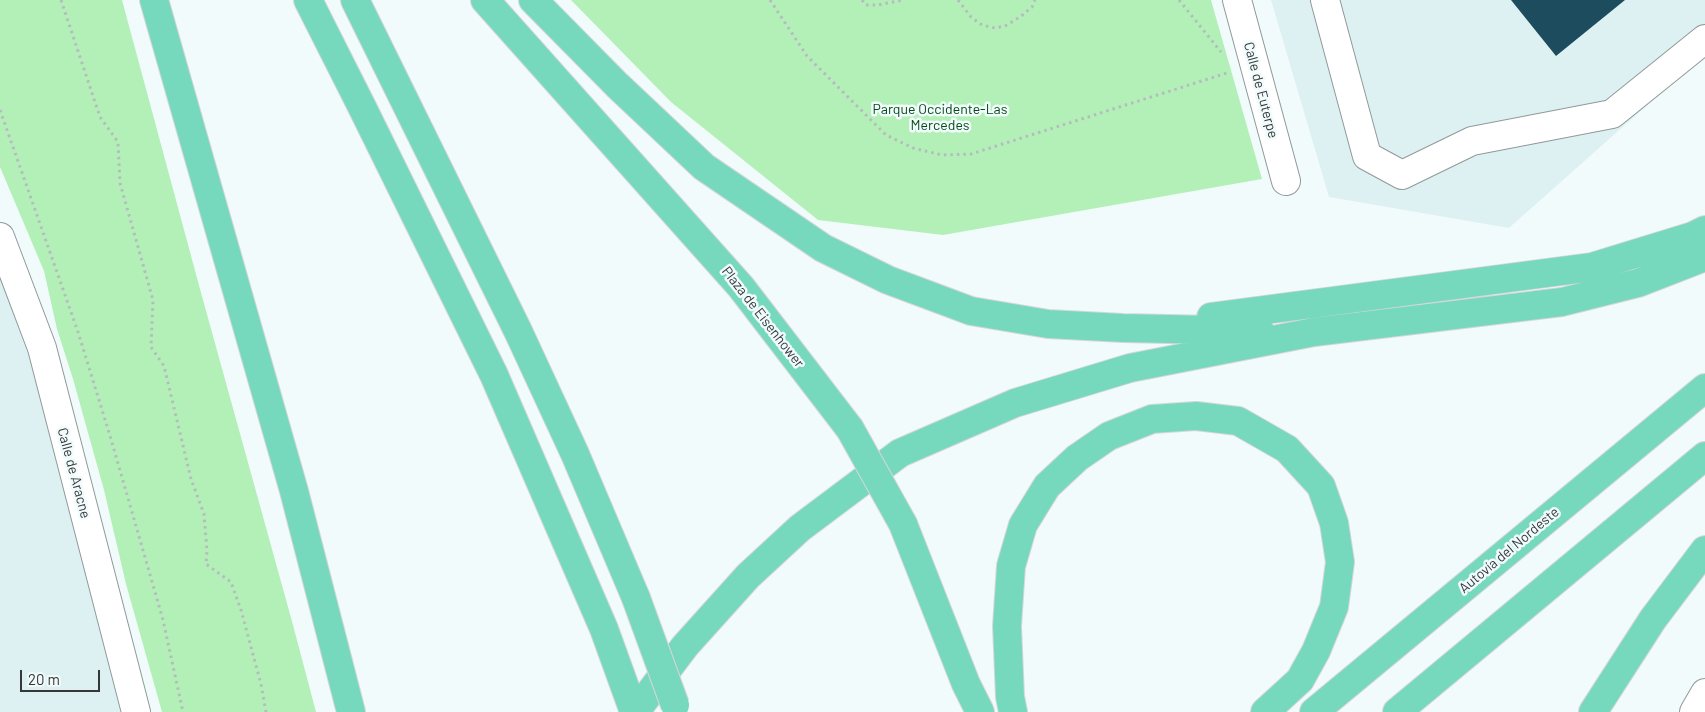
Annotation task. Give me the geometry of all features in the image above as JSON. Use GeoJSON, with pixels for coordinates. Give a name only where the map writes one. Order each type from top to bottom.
{"type":"FeatureCollection","features":[{"type":"Feature","properties":{"kind":"highway"},"geometry":{"type":"LineString","coordinates":[[154,0],[294,491],[351,712]]}},
{"type":"Feature","properties":{"kind":"highway"},"geometry":{"type":"LineString","coordinates":[[308,0],[494,375],[604,629],[636,712]]}},
{"type":"Feature","properties":{"kind":"highway"},"geometry":{"type":"LineString","coordinates":[[355,0],[526,349],[575,454],[636,598],[676,708]]}},
{"type":"Feature","properties":{"kind":"highway","name":"Plaza de Eisenhower"},"geometry":{"type":"LineString","coordinates":[[485,0],[741,287],[850,429],[903,524],[966,684],[980,712]]}},
{"type":"Feature","properties":{"kind":"highway"},"geometry":{"type":"LineString","coordinates":[[532,0],[617,85],[704,167],[823,248],[888,280],[971,311],[1048,324],[1123,328],[1314,332]]}},
{"type":"Feature","properties":{"kind":"highway"},"geometry":{"type":"LineString","coordinates":[[1123,328],[1592,267],[1693,236],[1705,230]]}},
{"type":"Feature","properties":{"kind":"highway"},"geometry":{"type":"LineString","coordinates":[[636,712],[685,646],[748,576],[800,528],[900,453],[1015,403],[1130,368],[1314,332],[1562,302],[1638,283],[1705,257]]}},
{"type":"Feature","properties":{"kind":"highway","name":"Autovía del Nordeste"},"geometry":{"type":"LineString","coordinates":[[1314,712],[1705,388]]}},
{"type":"Feature","properties":{"kind":"highway"},"geometry":{"type":"LineString","coordinates":[[1013,712],[1010,697],[1007,626],[1011,566],[1023,525],[1048,486],[1077,458],[1109,436],[1152,419],[1196,416],[1238,421],[1287,449],[1321,486],[1334,523],[1340,562],[1334,607],[1316,651],[1300,680],[1265,712]]}},
{"type":"Feature","properties":{"kind":"highway"},"geometry":{"type":"LineString","coordinates":[[1397,712],[1705,456]]}},
{"type":"Feature","properties":{"kind":"highway"},"geometry":{"type":"LineString","coordinates":[[1593,712],[1653,619],[1705,550]]}},
{"type":"Feature","properties":{"kind":"highway","name":"Plaza de Eisenhower"},"geometry":{"type":"LineString","coordinates":[[966,684],[973,712]]}},
{"type":"Feature","properties":{"kind":"street","name":"Calle de Euterpe"},"geometry":{"type":"LineString","coordinates":[[1237,0],[1286,181]]}},
{"type":"Feature","properties":{"kind":"street"},"geometry":{"type":"LineString","coordinates":[[1324,0],[1367,156],[1402,175],[1472,141],[1612,114],[1705,39]]}},
{"type":"Feature","properties":{"kind":"street","name":"Calle de Aracne"},"geometry":{"type":"LineString","coordinates":[[0,237],[42,348],[136,712]]}},
{"type":"Feature","properties":{"kind":"street"},"geometry":{"type":"LineString","coordinates":[[1694,712],[1705,693]]}},
{"type":"Feature","properties":{"kind":"path"},"geometry":{"type":"LineString","coordinates":[[61,0],[100,117],[118,142],[120,183],[153,300],[151,346],[164,366],[191,479],[204,514],[207,551],[206,564],[214,572],[230,582],[242,610],[261,684],[266,712]]}},
{"type":"Feature","properties":{"kind":"path"},"geometry":{"type":"LineString","coordinates":[[770,0],[807,56],[886,135],[913,148],[942,155],[971,154],[1254,64]]}},
{"type":"Feature","properties":{"kind":"path"},"geometry":{"type":"LineString","coordinates":[[862,0],[866,5],[878,5],[903,0]]}},
{"type":"Feature","properties":{"kind":"path"},"geometry":{"type":"LineString","coordinates":[[958,0],[971,17],[982,25],[995,28],[1005,26],[1020,17],[1032,7],[1035,0]]}},
{"type":"Feature","properties":{"kind":"path"},"geometry":{"type":"LineString","coordinates":[[0,110],[78,332],[106,422],[163,620],[183,712]]}},
{"type":"Feature","properties":{"kind":"shaded area"},"geometry":{"type":"Polygon","coordinates":[[[1271,0],[1705,0],[1705,54],[1509,228],[1329,197],[1271,0]]]}},
{"type":"Feature","properties":{"kind":"shaded area"},"geometry":{"type":"Polygon","coordinates":[[[0,237],[136,712],[0,712],[0,237]]]}},
{"type":"Feature","properties":{"kind":"green space"},"geometry":{"type":"Polygon","coordinates":[[[0,0],[122,0],[316,712],[162,712],[126,584],[104,490],[57,329],[44,271],[0,167],[0,0]]]}},
{"type":"Feature","properties":{"kind":"green space","name":"Parque Occidente-Las Mercedes"},"geometry":{"type":"Polygon","coordinates":[[[571,0],[1211,0],[1262,179],[943,235],[818,220],[671,102],[571,0]]]}},
{"type":"Feature","properties":{"kind":"building"},"geometry":{"type":"Polygon","coordinates":[[[1511,0],[1625,0],[1556,56],[1511,0]]]}}]}
